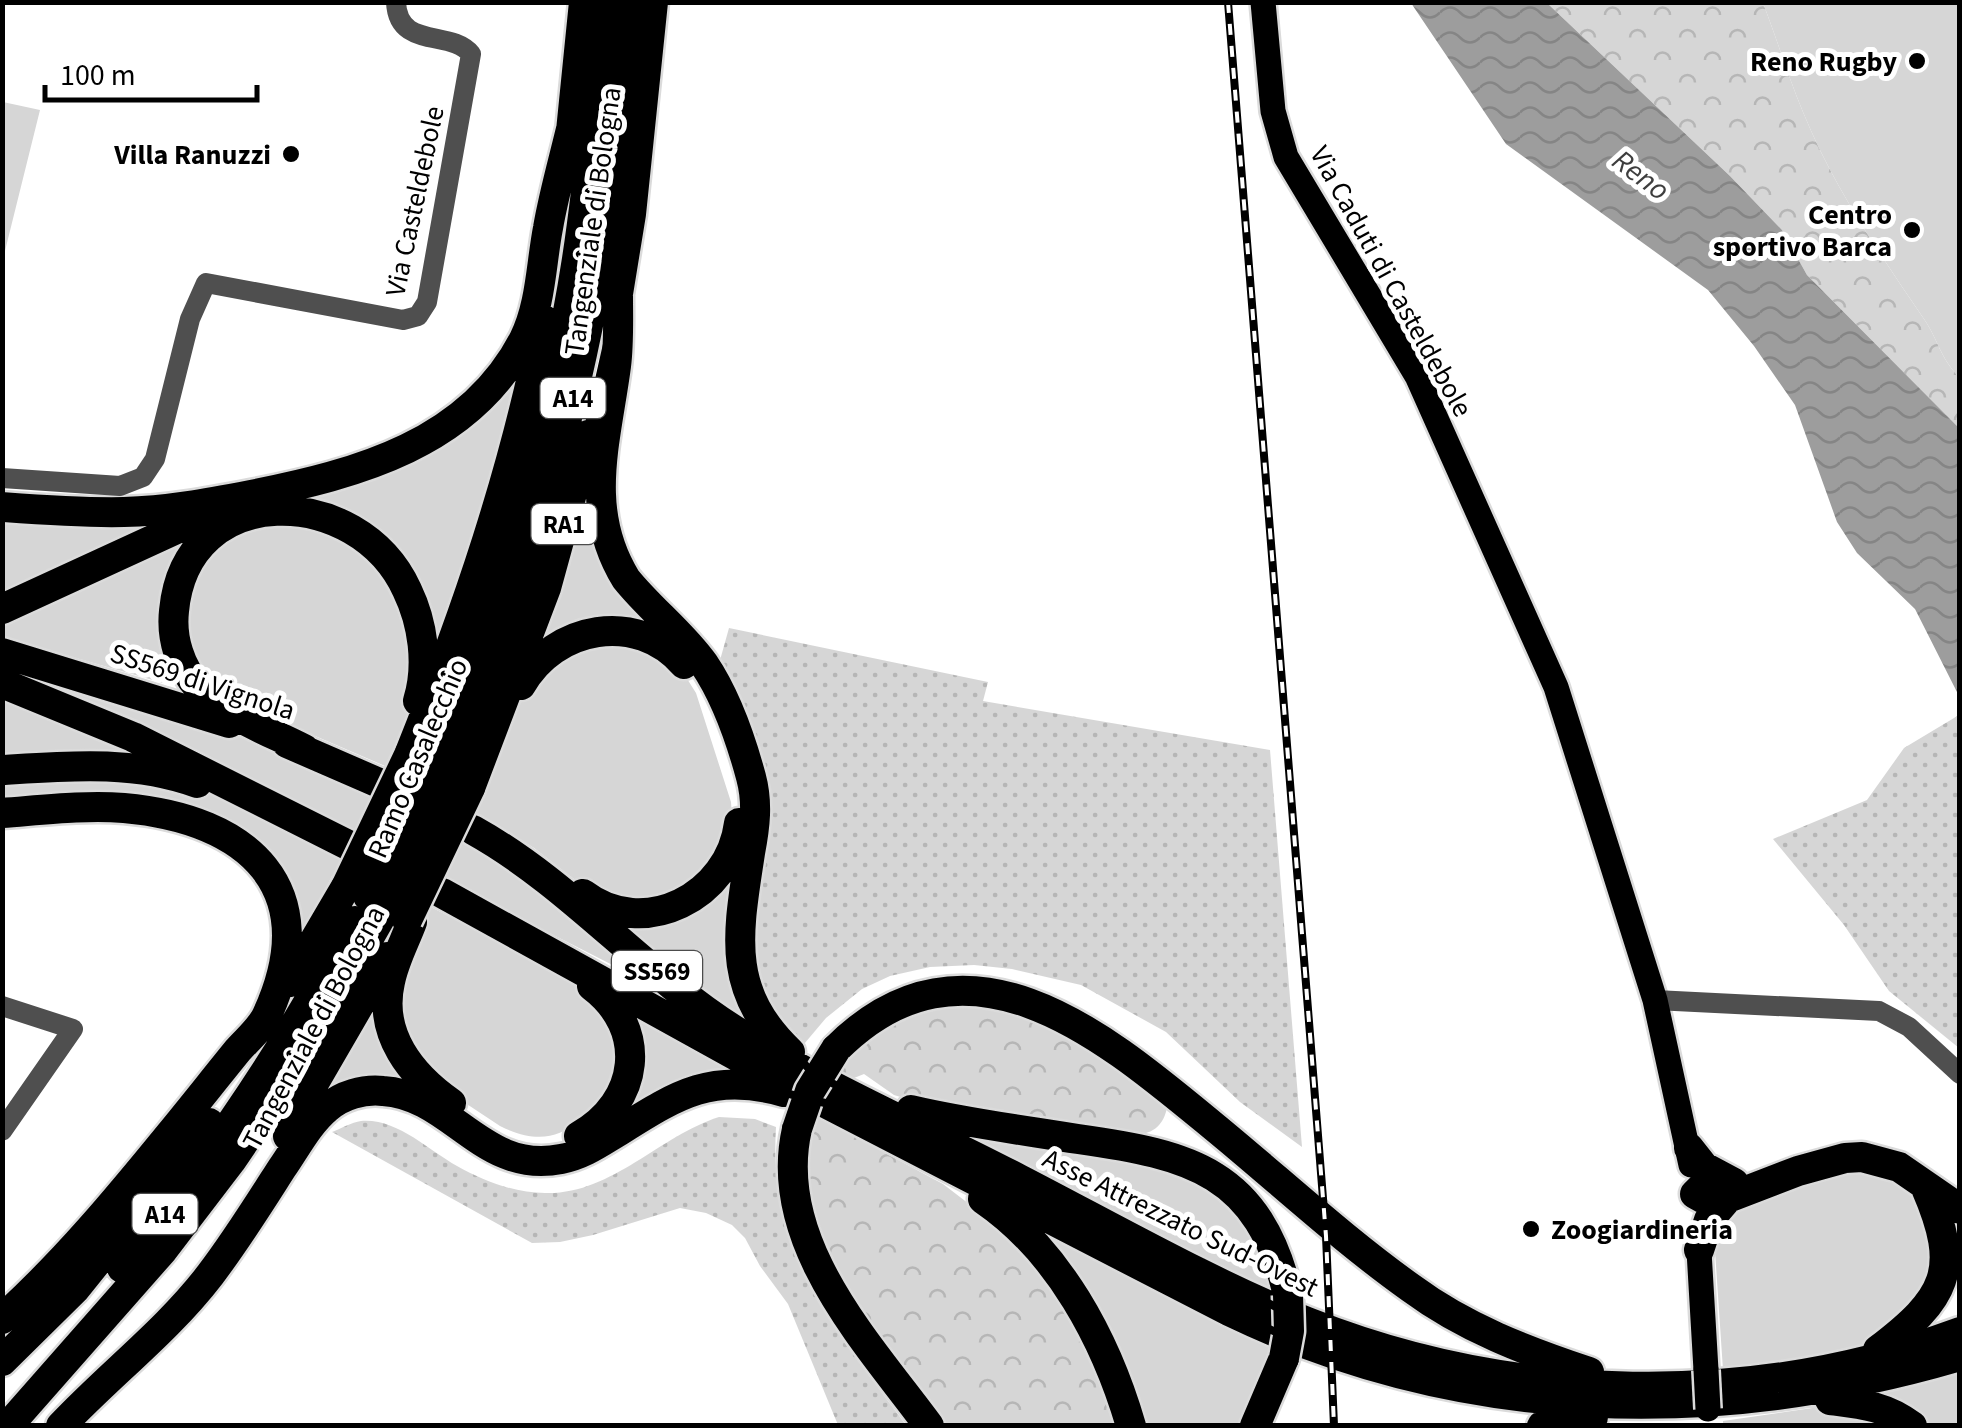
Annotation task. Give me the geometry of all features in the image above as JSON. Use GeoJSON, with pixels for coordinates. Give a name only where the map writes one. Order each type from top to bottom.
{"type":"FeatureCollection","features":[{"type":"Feature","properties":{"kind":"highway","name":"Tangenziale di Bologna"},"geometry":{"type":"LineString","coordinates":[[266,1019],[384,906],[435,886],[432,768],[472,593],[522,422],[552,272],[584,2]]}},
{"type":"Feature","properties":{"kind":"highway","name":"Ramo Casalecchio"},"geometry":{"type":"LineString","coordinates":[[8,1426],[163,1250],[240,1148],[297,1064],[384,906],[518,520],[555,376],[577,262],[607,2]]}},
{"type":"Feature","properties":{"kind":"highway","name":"Ramo Casalecchio"},"geometry":{"type":"LineString","coordinates":[[432,768],[519,590],[568,421],[608,208],[629,2]]}},
{"type":"Feature","properties":{"kind":"highway","name":"Tangenziale di Bologna"},"geometry":{"type":"LineString","coordinates":[[432,768],[488,746],[561,537],[598,398],[618,296],[631,214],[653,2]]}},
{"type":"Feature","properties":{"kind":"highway"},"geometry":{"type":"LineString","coordinates":[[2,507],[144,511],[195,506],[275,490],[386,460],[444,427],[494,381],[524,337],[535,306],[572,124]]}},
{"type":"Feature","properties":{"kind":"highway"},"geometry":{"type":"LineString","coordinates":[[618,296],[617,364],[599,476],[604,527],[626,579],[694,652],[710,675],[744,757],[754,792],[756,819],[740,922],[742,975],[762,1020],[814,1074]]}},
{"type":"Feature","properties":{"kind":"highway"},"geometry":{"type":"LineString","coordinates":[[2,609],[200,518],[275,490]]}},
{"type":"Feature","properties":{"kind":"highway"},"geometry":{"type":"LineString","coordinates":[[304,750],[210,698],[190,676],[174,636],[176,592],[196,552],[217,530],[231,522],[268,511],[300,510],[336,520],[366,536],[397,570],[411,599],[422,645],[420,694],[432,768],[382,796]]}},
{"type":"Feature","properties":{"kind":"highway"},"geometry":{"type":"LineString","coordinates":[[488,746],[540,656],[576,636],[629,634],[669,649],[695,676],[739,798],[737,838],[720,872],[692,898],[659,912],[636,914],[602,906],[559,876],[512,852]]}},
{"type":"Feature","properties":{"kind":"highway","name":"SS569 di Vignola"},"geometry":{"type":"LineString","coordinates":[[2,653],[192,710],[304,750],[382,796]]}},
{"type":"Feature","properties":{"kind":"highway"},"geometry":{"type":"LineString","coordinates":[[2,683],[133,737],[348,845]]}},
{"type":"Feature","properties":{"kind":"highway"},"geometry":{"type":"LineString","coordinates":[[2,770],[100,766],[154,771],[292,816]]}},
{"type":"Feature","properties":{"kind":"highway","name":"Tangenziale di Bologna"},"geometry":{"type":"LineString","coordinates":[[252,1216],[307,1095],[384,906],[382,796]]}},
{"type":"Feature","properties":{"kind":"highway"},"geometry":{"type":"LineString","coordinates":[[2,813],[82,808],[144,811],[213,830],[246,850],[279,892],[288,922],[286,965],[266,1019]]}},
{"type":"Feature","properties":{"kind":"highway","name":"SS569"},"geometry":{"type":"LineString","coordinates":[[473,830],[512,852],[561,889],[707,1011],[860,1097]]}},
{"type":"Feature","properties":{"kind":"highway","name":"SS569"},"geometry":{"type":"LineString","coordinates":[[435,886],[898,1142]]}},
{"type":"Feature","properties":{"kind":"highway"},"geometry":{"type":"LineString","coordinates":[[384,906],[394,966],[388,995],[389,1020],[404,1060],[424,1083],[490,1130],[518,1143],[541,1145],[580,1135],[611,1112],[624,1090],[630,1054],[627,1031],[613,1004],[534,942]]}},
{"type":"Feature","properties":{"kind":"highway","name":"Ramo Casalecchio"},"geometry":{"type":"LineString","coordinates":[[2,1402],[107,1286],[193,1178],[304,1009],[384,906]]}},
{"type":"Feature","properties":{"kind":"highway"},"geometry":{"type":"LineString","coordinates":[[929,1426],[845,1312],[808,1241],[793,1176],[797,1130],[816,1079],[836,1049],[872,1018],[934,994],[994,993],[1041,1007],[1087,1029],[1124,1053],[1411,1288],[1446,1311],[1525,1351],[1642,1397]]}},
{"type":"Feature","properties":{"kind":"highway"},"geometry":{"type":"LineString","coordinates":[[2,1361],[75,1288],[304,1009]]}},
{"type":"Feature","properties":{"kind":"highway","name":"RA1"},"geometry":{"type":"LineString","coordinates":[[2,1319],[40,1285],[120,1195],[266,1019]]}},
{"type":"Feature","properties":{"kind":"highway"},"geometry":{"type":"LineString","coordinates":[[252,1216],[312,1122],[336,1100],[358,1092],[380,1090],[406,1096],[494,1150],[534,1161],[584,1152],[668,1101],[703,1086],[754,1084],[825,1104]]}},
{"type":"Feature","properties":{"kind":"highway"},"geometry":{"type":"LineString","coordinates":[[860,1097],[970,1123],[1146,1149],[1185,1160],[1231,1188],[1255,1214],[1278,1260],[1288,1296],[1290,1331],[1284,1358],[1255,1426]]}},
{"type":"Feature","properties":{"kind":"highway","name":"Asse Attrezzato Sud-Ovest"},"geometry":{"type":"LineString","coordinates":[[860,1097],[1220,1282],[1308,1322],[1387,1350],[1452,1366],[1642,1397],[1810,1372],[1863,1361],[1960,1332]]}},
{"type":"Feature","properties":{"kind":"highway"},"geometry":{"type":"LineString","coordinates":[[898,1142],[990,1204],[1050,1264],[1101,1343],[1131,1426]]}},
{"type":"Feature","properties":{"kind":"highway","name":"Asse Attrezzato Sud-Ovest"},"geometry":{"type":"LineString","coordinates":[[898,1142],[1229,1311],[1309,1346],[1392,1373],[1459,1389],[1528,1400],[1794,1397],[1871,1382],[1960,1356]]}},
{"type":"Feature","properties":{"kind":"highway"},"geometry":{"type":"LineString","coordinates":[[1690,1148],[1726,1190]]}},
{"type":"Feature","properties":{"kind":"highway"},"geometry":{"type":"LineString","coordinates":[[1694,1194],[1713,1201],[1726,1190],[1828,1162],[1862,1157],[1890,1163],[1960,1210]]}},
{"type":"Feature","properties":{"kind":"highway"},"geometry":{"type":"LineString","coordinates":[[1863,1361],[1920,1318],[1932,1304],[1944,1276],[1944,1230],[1925,1186]]}},
{"type":"Feature","properties":{"kind":"highway"},"geometry":{"type":"LineString","coordinates":[[1699,1250],[1709,1220],[1726,1190]]}},
{"type":"Feature","properties":{"kind":"highway","name":"RA1"},"geometry":{"type":"LineString","coordinates":[[68,1420],[160,1330],[214,1269],[252,1216]]}},
{"type":"Feature","properties":{"kind":"highway"},"geometry":{"type":"LineString","coordinates":[[29,1426],[97,1347],[163,1250]]}},
{"type":"Feature","properties":{"kind":"highway"},"geometry":{"type":"LineString","coordinates":[[1542,1426],[1642,1397]]}},
{"type":"Feature","properties":{"kind":"highway"},"geometry":{"type":"LineString","coordinates":[[1794,1397],[1871,1404],[1896,1414],[1912,1426]]}},
{"type":"Feature","properties":{"kind":"main road","name":"Via Caduti di Casteldebole"},"geometry":{"type":"LineString","coordinates":[[1263,2],[1273,111],[1286,157],[1416,376],[1556,687],[1655,1000],[1690,1148],[1709,1426]]}},
{"type":"Feature","properties":{"kind":"street","name":"Via Casteldebole"},"geometry":{"type":"LineString","coordinates":[[2,478],[120,486],[143,477],[155,459],[190,320],[206,283],[402,320],[418,316],[427,302],[471,54],[466,47],[424,37],[404,27],[396,2]]}},
{"type":"Feature","properties":{"kind":"street"},"geometry":{"type":"LineString","coordinates":[[1655,1000],[1878,1011],[1909,1026],[1960,1074]]}},
{"type":"Feature","properties":{"kind":"street"},"geometry":{"type":"LineString","coordinates":[[2,1006],[73,1030],[2,1131]]}},
{"type":"Feature","properties":{"kind":"highlighted area"},"geometry":{"type":"Polygon","coordinates":[[[618,296],[600,510],[626,579],[710,675],[751,778],[756,819],[740,959],[762,1020],[814,1074],[1290,1314],[1289,1338],[1229,1311],[825,1103],[754,1085],[688,1091],[584,1152],[549,1161],[494,1150],[406,1096],[357,1093],[312,1122],[252,1216],[307,1095],[428,880],[488,746],[571,503],[618,296]]]}},
{"type":"Feature","properties":{"kind":"green space"},"geometry":{"type":"Polygon","coordinates":[[[1547,3],[1763,3],[1828,166],[1959,377],[1959,428],[1807,275],[1782,230],[1730,176],[1547,3]]]}},
{"type":"Feature","properties":{"kind":"green space","name":"Centro sportivo Barca"},"geometry":{"type":"Polygon","coordinates":[[[1763,3],[1959,3],[1959,377],[1828,166],[1763,3]]]}},
{"type":"Feature","properties":{"kind":"green space"},"geometry":{"type":"Polygon","coordinates":[[[2,102],[40,110],[3,259],[2,102]]]}},
{"type":"Feature","properties":{"kind":"green space"},"geometry":{"type":"Polygon","coordinates":[[[519,373],[472,547],[435,652],[404,567],[269,499],[363,475],[519,373]]]}},
{"type":"Feature","properties":{"kind":"green space"},"geometry":{"type":"Polygon","coordinates":[[[589,507],[669,638],[543,640],[584,509],[589,507]]]}},
{"type":"Feature","properties":{"kind":"green space"},"geometry":{"type":"Polygon","coordinates":[[[2,514],[174,515],[3,600],[2,514]]]}},
{"type":"Feature","properties":{"kind":"green space"},"geometry":{"type":"Polygon","coordinates":[[[243,522],[347,530],[410,615],[412,705],[393,752],[483,797],[529,680],[606,637],[679,666],[696,693],[731,802],[732,816],[711,871],[647,906],[588,890],[534,848],[484,817],[385,766],[217,694],[187,653],[188,581],[243,522]]]}},
{"type":"Feature","properties":{"kind":"green space"},"geometry":{"type":"Polygon","coordinates":[[[194,537],[175,677],[170,685],[3,637],[2,618],[194,537]]]}},
{"type":"Feature","properties":{"kind":"green space"},"geometry":{"type":"Polygon","coordinates":[[[729,628],[988,682],[983,701],[1270,750],[1302,1147],[1240,1102],[1166,1032],[1081,985],[1012,969],[974,965],[930,967],[890,976],[862,989],[826,1018],[799,1050],[777,1027],[746,955],[765,813],[717,671],[729,628]]]}},
{"type":"Feature","properties":{"kind":"green space"},"geometry":{"type":"Polygon","coordinates":[[[2,663],[201,722],[375,790],[500,858],[650,984],[354,834],[3,673],[2,663]]]}},
{"type":"Feature","properties":{"kind":"green space"},"geometry":{"type":"Polygon","coordinates":[[[2,700],[140,757],[3,763],[2,700]]]}},
{"type":"Feature","properties":{"kind":"green space"},"geometry":{"type":"Polygon","coordinates":[[[1959,715],[1959,1048],[1889,991],[1844,925],[1773,839],[1867,800],[1904,748],[1959,715]]]}},
{"type":"Feature","properties":{"kind":"green space"},"geometry":{"type":"Polygon","coordinates":[[[65,775],[194,788],[216,796],[580,984],[615,1020],[616,1087],[577,1123],[551,1135],[520,1134],[500,1126],[432,1081],[395,1012],[423,922],[332,876],[299,941],[241,837],[3,805],[3,777],[65,775]]]}},
{"type":"Feature","properties":{"kind":"green space"},"geometry":{"type":"Polygon","coordinates":[[[732,867],[747,1016],[741,1019],[623,924],[732,867]]]}},
{"type":"Feature","properties":{"kind":"green space"},"geometry":{"type":"Polygon","coordinates":[[[944,997],[1071,1026],[1167,1108],[1162,1122],[1148,1133],[1127,1137],[920,1103],[894,1095],[864,1074],[854,1078],[830,1067],[854,1040],[944,997]]]}},
{"type":"Feature","properties":{"kind":"green space"},"geometry":{"type":"Polygon","coordinates":[[[376,1002],[411,1082],[322,1094],[376,1002]]]}},
{"type":"Feature","properties":{"kind":"green space"},"geometry":{"type":"Polygon","coordinates":[[[638,1017],[738,1072],[609,1125],[638,1017]]]}},
{"type":"Feature","properties":{"kind":"green space"},"geometry":{"type":"Polygon","coordinates":[[[809,1112],[943,1184],[1003,1230],[1055,1291],[1099,1368],[1117,1425],[941,1425],[869,1334],[805,1215],[809,1112]]]}},
{"type":"Feature","properties":{"kind":"green space"},"geometry":{"type":"Polygon","coordinates":[[[719,1117],[755,1119],[776,1127],[776,1174],[795,1253],[831,1322],[906,1425],[838,1425],[788,1304],[745,1238],[732,1225],[706,1213],[680,1208],[593,1235],[532,1243],[332,1132],[361,1121],[374,1121],[412,1136],[478,1177],[511,1188],[545,1193],[592,1185],[719,1117]]]}},
{"type":"Feature","properties":{"kind":"green space"},"geometry":{"type":"Polygon","coordinates":[[[964,1134],[1139,1154],[1235,1201],[1278,1291],[1236,1273],[964,1134]]]}},
{"type":"Feature","properties":{"kind":"green space"},"geometry":{"type":"Polygon","coordinates":[[[1876,1170],[1905,1186],[1923,1204],[1934,1227],[1941,1259],[1888,1337],[1822,1358],[1723,1370],[1714,1236],[1725,1208],[1831,1173],[1876,1170]]]}},
{"type":"Feature","properties":{"kind":"green space"},"geometry":{"type":"Polygon","coordinates":[[[1032,1226],[1203,1315],[1276,1347],[1246,1425],[1141,1425],[1032,1226]]]}},
{"type":"Feature","properties":{"kind":"green space"},"geometry":{"type":"Polygon","coordinates":[[[1959,1368],[1959,1425],[1928,1425],[1877,1394],[1959,1368]]]}},
{"type":"Feature","properties":{"kind":"green space"},"geometry":{"type":"Polygon","coordinates":[[[1826,1406],[1905,1425],[1723,1426],[1723,1421],[1826,1406]]]}},
{"type":"Feature","properties":{"kind":"water","name":"Reno"},"geometry":{"type":"Polygon","coordinates":[[[1411,3],[1547,3],[1730,176],[1782,230],[1807,275],[1959,428],[1959,696],[1915,609],[1857,553],[1837,522],[1795,405],[1754,346],[1708,290],[1506,144],[1411,3]]]}},
{"type":"Feature","properties":{"kind":"railway"},"geometry":{"type":"LineString","coordinates":[[1228,2],[1326,1236],[1334,1426]]}},
{"type":"Feature","properties":{"kind":"place","name":"Reno Rugby"},"geometry":{"type":"Point","coordinates":[1917,61]}},
{"type":"Feature","properties":{"kind":"place","name":"Villa Ranuzzi"},"geometry":{"type":"Point","coordinates":[291,154]}},
{"type":"Feature","properties":{"kind":"place","name":"Centro sportivo Barca"},"geometry":{"type":"Point","coordinates":[1912,230]}},
{"type":"Feature","properties":{"kind":"place","name":"Zoogiardineria"},"geometry":{"type":"Point","coordinates":[1531,1229]}}]}
